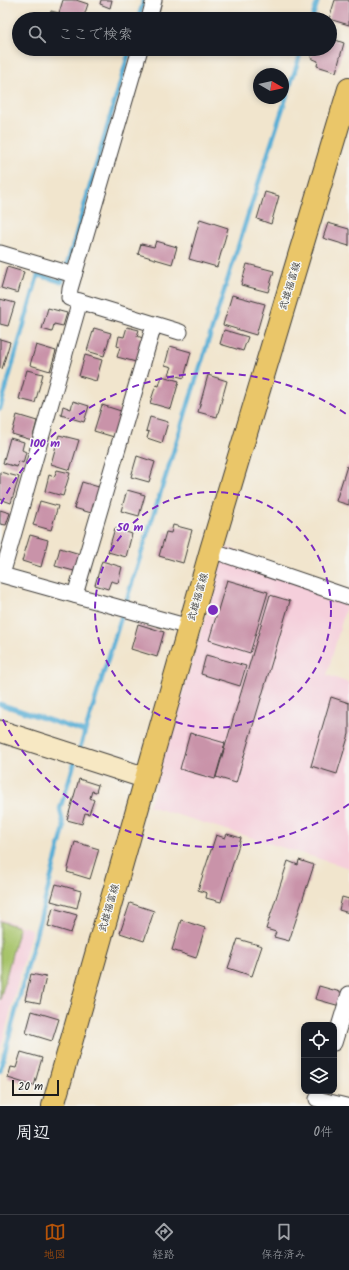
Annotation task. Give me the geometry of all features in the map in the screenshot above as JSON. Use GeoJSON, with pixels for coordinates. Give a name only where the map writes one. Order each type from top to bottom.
{"type":"FeatureCollection","features":[{"type":"Feature","properties":{"kind":"main road","name":"武雄福富線"},"geometry":{"type":"LineString","coordinates":[[52,1106],[212,550],[349,88]]}},
{"type":"Feature","properties":{"kind":"street"},"geometry":{"type":"LineString","coordinates":[[151,12],[154,0]]}},
{"type":"Feature","properties":{"kind":"street"},"geometry":{"type":"LineString","coordinates":[[138,56],[74,275],[69,298],[180,332]]}},
{"type":"Feature","properties":{"kind":"street"},"geometry":{"type":"LineString","coordinates":[[0,253],[74,275]]}},
{"type":"Feature","properties":{"kind":"street"},"geometry":{"type":"LineString","coordinates":[[80,301],[2,575],[190,627]]}},
{"type":"Feature","properties":{"kind":"street"},"geometry":{"type":"LineString","coordinates":[[75,595],[154,325]]}},
{"type":"Feature","properties":{"kind":"street"},"geometry":{"type":"LineString","coordinates":[[212,550],[349,597]]}},
{"type":"Feature","properties":{"kind":"street"},"geometry":{"type":"LineString","coordinates":[[0,731],[146,778]]}},
{"type":"Feature","properties":{"kind":"street"},"geometry":{"type":"LineString","coordinates":[[337,1033],[349,994]]}},
{"type":"Feature","properties":{"kind":"street"},"geometry":{"type":"LineString","coordinates":[[317,1099],[346,1106]]}},
{"type":"Feature","properties":{"kind":"shaded area"},"geometry":{"type":"Polygon","coordinates":[[[226,547],[349,591],[349,596],[327,675],[349,683],[349,868],[149,806],[226,547]]]}},
{"type":"Feature","properties":{"kind":"shaded area"},"geometry":{"type":"Polygon","coordinates":[[[0,919],[32,929],[0,1052],[0,919]]]}},
{"type":"Feature","properties":{"kind":"green space"},"geometry":{"type":"Polygon","coordinates":[[[0,921],[19,927],[0,1000],[0,921]]]}},
{"type":"Feature","properties":{"kind":"building"},"geometry":{"type":"Polygon","coordinates":[[[63,0],[76,0],[88,4],[85,12],[59,12],[63,0]]]}},
{"type":"Feature","properties":{"kind":"building"},"geometry":{"type":"Polygon","coordinates":[[[101,0],[112,0],[110,8],[100,4],[101,0]]]}},
{"type":"Feature","properties":{"kind":"building"},"geometry":{"type":"Polygon","coordinates":[[[335,0],[349,0],[349,25],[337,21],[337,12],[331,12],[335,0]]]}},
{"type":"Feature","properties":{"kind":"building"},"geometry":{"type":"Polygon","coordinates":[[[337,40],[344,43],[336,72],[317,66],[318,61],[311,58],[312,56],[337,56],[337,40]]]}},
{"type":"Feature","properties":{"kind":"building"},"geometry":{"type":"Polygon","coordinates":[[[265,192],[279,196],[271,224],[257,219],[265,192]]]}},
{"type":"Feature","properties":{"kind":"building"},"geometry":{"type":"Polygon","coordinates":[[[200,219],[228,228],[217,267],[189,259],[200,219]]]}},
{"type":"Feature","properties":{"kind":"building"},"geometry":{"type":"Polygon","coordinates":[[[328,223],[349,229],[349,246],[323,238],[328,223]]]}},
{"type":"Feature","properties":{"kind":"building"},"geometry":{"type":"Polygon","coordinates":[[[156,241],[177,247],[172,264],[138,254],[141,244],[154,247],[156,241]]]}},
{"type":"Feature","properties":{"kind":"building"},"geometry":{"type":"Polygon","coordinates":[[[247,264],[274,271],[268,292],[241,285],[247,264]]]}},
{"type":"Feature","properties":{"kind":"building"},"geometry":{"type":"Polygon","coordinates":[[[7,267],[24,272],[18,293],[1,288],[7,267]]]}},
{"type":"Feature","properties":{"kind":"building"},"geometry":{"type":"Polygon","coordinates":[[[232,295],[265,304],[256,335],[223,325],[232,295]]]}},
{"type":"Feature","properties":{"kind":"building"},"geometry":{"type":"Polygon","coordinates":[[[0,299],[15,303],[8,326],[0,324],[0,299]]]}},
{"type":"Feature","properties":{"kind":"building"},"geometry":{"type":"Polygon","coordinates":[[[48,308],[67,313],[63,326],[54,324],[52,332],[42,329],[48,308]]]}},
{"type":"Feature","properties":{"kind":"building"},"geometry":{"type":"Polygon","coordinates":[[[127,327],[139,330],[137,336],[143,338],[136,362],[117,357],[120,347],[117,346],[119,336],[124,337],[127,327]]]}},
{"type":"Feature","properties":{"kind":"building"},"geometry":{"type":"Polygon","coordinates":[[[94,328],[111,333],[104,356],[87,351],[94,328]]]}},
{"type":"Feature","properties":{"kind":"building"},"geometry":{"type":"Polygon","coordinates":[[[224,330],[248,337],[243,351],[220,344],[224,330]]]}},
{"type":"Feature","properties":{"kind":"building"},"geometry":{"type":"Polygon","coordinates":[[[0,339],[10,342],[2,369],[0,368],[0,339]]]}},
{"type":"Feature","properties":{"kind":"building"},"geometry":{"type":"Polygon","coordinates":[[[36,345],[56,351],[50,371],[30,365],[36,345]]]}},
{"type":"Feature","properties":{"kind":"building"},"geometry":{"type":"Polygon","coordinates":[[[170,346],[191,352],[184,378],[169,374],[172,367],[165,365],[170,346]]]}},
{"type":"Feature","properties":{"kind":"building"},"geometry":{"type":"Polygon","coordinates":[[[85,355],[102,360],[96,381],[79,376],[85,355]]]}},
{"type":"Feature","properties":{"kind":"building"},"geometry":{"type":"Polygon","coordinates":[[[27,370],[43,374],[35,403],[19,399],[27,370]]]}},
{"type":"Feature","properties":{"kind":"building"},"geometry":{"type":"Polygon","coordinates":[[[208,375],[227,381],[217,417],[198,412],[208,375]]]}},
{"type":"Feature","properties":{"kind":"building"},"geometry":{"type":"Polygon","coordinates":[[[162,376],[179,381],[171,409],[150,403],[156,385],[159,386],[162,376]]]}},
{"type":"Feature","properties":{"kind":"building"},"geometry":{"type":"Polygon","coordinates":[[[73,401],[89,406],[84,422],[61,415],[63,406],[71,409],[73,401]]]}},
{"type":"Feature","properties":{"kind":"building"},"geometry":{"type":"Polygon","coordinates":[[[102,405],[121,411],[114,437],[94,431],[102,405]]]}},
{"type":"Feature","properties":{"kind":"building"},"geometry":{"type":"Polygon","coordinates":[[[17,415],[37,421],[32,440],[12,434],[17,415]]]}},
{"type":"Feature","properties":{"kind":"building"},"geometry":{"type":"Polygon","coordinates":[[[150,417],[168,422],[162,443],[147,438],[149,432],[146,431],[150,417]]]}},
{"type":"Feature","properties":{"kind":"building"},"geometry":{"type":"Polygon","coordinates":[[[59,435],[79,440],[70,470],[51,464],[59,435]]]}},
{"type":"Feature","properties":{"kind":"building"},"geometry":{"type":"Polygon","coordinates":[[[10,438],[24,442],[22,450],[26,452],[23,463],[19,461],[17,467],[3,463],[10,438]]]}},
{"type":"Feature","properties":{"kind":"building"},"geometry":{"type":"Polygon","coordinates":[[[137,456],[155,462],[149,482],[131,477],[137,456]]]}},
{"type":"Feature","properties":{"kind":"building"},"geometry":{"type":"Polygon","coordinates":[[[347,466],[349,466],[349,505],[336,501],[347,466]]]}},
{"type":"Feature","properties":{"kind":"building"},"geometry":{"type":"Polygon","coordinates":[[[57,470],[70,473],[63,496],[45,491],[49,475],[54,477],[57,470]]]}},
{"type":"Feature","properties":{"kind":"building"},"geometry":{"type":"Polygon","coordinates":[[[0,472],[19,477],[11,503],[0,499],[0,472]]]}},
{"type":"Feature","properties":{"kind":"building"},"geometry":{"type":"Polygon","coordinates":[[[82,482],[102,488],[95,514],[74,508],[82,482]]]}},
{"type":"Feature","properties":{"kind":"building"},"geometry":{"type":"Polygon","coordinates":[[[127,490],[145,495],[139,516],[121,511],[127,490]]]}},
{"type":"Feature","properties":{"kind":"building"},"geometry":{"type":"Polygon","coordinates":[[[40,501],[58,506],[51,530],[33,525],[40,501]]]}},
{"type":"Feature","properties":{"kind":"building"},"geometry":{"type":"Polygon","coordinates":[[[0,510],[10,513],[6,525],[0,524],[0,510]]]}},
{"type":"Feature","properties":{"kind":"building"},"geometry":{"type":"Polygon","coordinates":[[[173,525],[192,530],[183,563],[159,556],[166,532],[171,533],[173,525]]]}},
{"type":"Feature","properties":{"kind":"building"},"geometry":{"type":"Polygon","coordinates":[[[115,528],[132,534],[126,557],[108,552],[115,528]]]}},
{"type":"Feature","properties":{"kind":"building"},"geometry":{"type":"Polygon","coordinates":[[[30,535],[48,540],[41,567],[22,561],[30,535]]]}},
{"type":"Feature","properties":{"kind":"building"},"geometry":{"type":"Polygon","coordinates":[[[60,548],[80,554],[74,571],[55,566],[60,548]]]}},
{"type":"Feature","properties":{"kind":"building"},"geometry":{"type":"Polygon","coordinates":[[[102,561],[122,567],[118,583],[111,581],[108,589],[95,585],[102,561]]]}},
{"type":"Feature","properties":{"kind":"building"},"geometry":{"type":"Polygon","coordinates":[[[227,580],[268,592],[250,653],[209,640],[227,580]]]}},
{"type":"Feature","properties":{"kind":"building"},"geometry":{"type":"Polygon","coordinates":[[[270,595],[290,601],[236,783],[216,777],[270,595]]]}},
{"type":"Feature","properties":{"kind":"building"},"geometry":{"type":"Polygon","coordinates":[[[138,624],[164,632],[157,657],[131,649],[138,624]]]}},
{"type":"Feature","properties":{"kind":"building"},"geometry":{"type":"Polygon","coordinates":[[[206,655],[246,666],[240,686],[201,674],[206,655]]]}},
{"type":"Feature","properties":{"kind":"building"},"geometry":{"type":"Polygon","coordinates":[[[331,697],[349,703],[349,734],[337,774],[311,766],[331,697]]]}},
{"type":"Feature","properties":{"kind":"building"},"geometry":{"type":"Polygon","coordinates":[[[190,733],[225,743],[215,779],[180,769],[190,733]]]}},
{"type":"Feature","properties":{"kind":"building"},"geometry":{"type":"Polygon","coordinates":[[[79,779],[98,785],[96,792],[92,791],[90,798],[94,800],[89,814],[85,813],[82,824],[67,820],[79,779]]]}},
{"type":"Feature","properties":{"kind":"building"},"geometry":{"type":"Polygon","coordinates":[[[227,834],[241,838],[221,902],[206,898],[207,893],[198,890],[216,835],[225,838],[227,834]]]}},
{"type":"Feature","properties":{"kind":"building"},"geometry":{"type":"Polygon","coordinates":[[[75,842],[99,849],[90,879],[67,872],[75,842]]]}},
{"type":"Feature","properties":{"kind":"building"},"geometry":{"type":"Polygon","coordinates":[[[299,860],[314,865],[289,941],[274,937],[276,932],[266,929],[288,861],[298,865],[299,860]]]}},
{"type":"Feature","properties":{"kind":"building"},"geometry":{"type":"Polygon","coordinates":[[[56,884],[81,891],[77,908],[51,901],[56,884]]]}},
{"type":"Feature","properties":{"kind":"building"},"geometry":{"type":"Polygon","coordinates":[[[342,897],[349,899],[349,913],[339,910],[342,897]]]}},
{"type":"Feature","properties":{"kind":"building"},"geometry":{"type":"Polygon","coordinates":[[[130,903],[154,911],[144,941],[120,933],[130,903]]]}},
{"type":"Feature","properties":{"kind":"building"},"geometry":{"type":"Polygon","coordinates":[[[53,908],[77,915],[71,933],[48,926],[53,908]]]}},
{"type":"Feature","properties":{"kind":"building"},"geometry":{"type":"Polygon","coordinates":[[[181,920],[205,928],[196,958],[172,950],[181,920]]]}},
{"type":"Feature","properties":{"kind":"building"},"geometry":{"type":"Polygon","coordinates":[[[238,939],[262,946],[252,976],[228,968],[238,939]]]}},
{"type":"Feature","properties":{"kind":"building"},"geometry":{"type":"Polygon","coordinates":[[[31,974],[46,977],[40,1003],[25,1000],[31,974]]]}},
{"type":"Feature","properties":{"kind":"building"},"geometry":{"type":"Polygon","coordinates":[[[319,986],[344,993],[340,1006],[315,999],[319,986]]]}},
{"type":"Feature","properties":{"kind":"building"},"geometry":{"type":"Polygon","coordinates":[[[32,1011],[59,1019],[52,1041],[26,1033],[32,1011]]]}},
{"type":"Feature","properties":{"kind":"building"},"geometry":{"type":"Polygon","coordinates":[[[21,1052],[42,1058],[34,1086],[8,1078],[11,1067],[16,1068],[21,1052]]]}},
{"type":"Feature","properties":{"kind":"waterway"},"geometry":{"type":"LineString","coordinates":[[140,12],[144,0]]}},
{"type":"Feature","properties":{"kind":"waterway"},"geometry":{"type":"LineString","coordinates":[[314,12],[318,0]]}},
{"type":"Feature","properties":{"kind":"waterway"},"geometry":{"type":"LineString","coordinates":[[0,409],[38,275],[62,282],[128,56]]}},
{"type":"Feature","properties":{"kind":"waterway"},"geometry":{"type":"LineString","coordinates":[[79,751],[247,218],[300,56]]}},
{"type":"Feature","properties":{"kind":"waterway"},"geometry":{"type":"LineString","coordinates":[[0,704],[85,732]]}},
{"type":"Feature","properties":{"kind":"waterway"},"geometry":{"type":"LineString","coordinates":[[0,1071],[64,828],[60,809],[75,761]]}}]}
